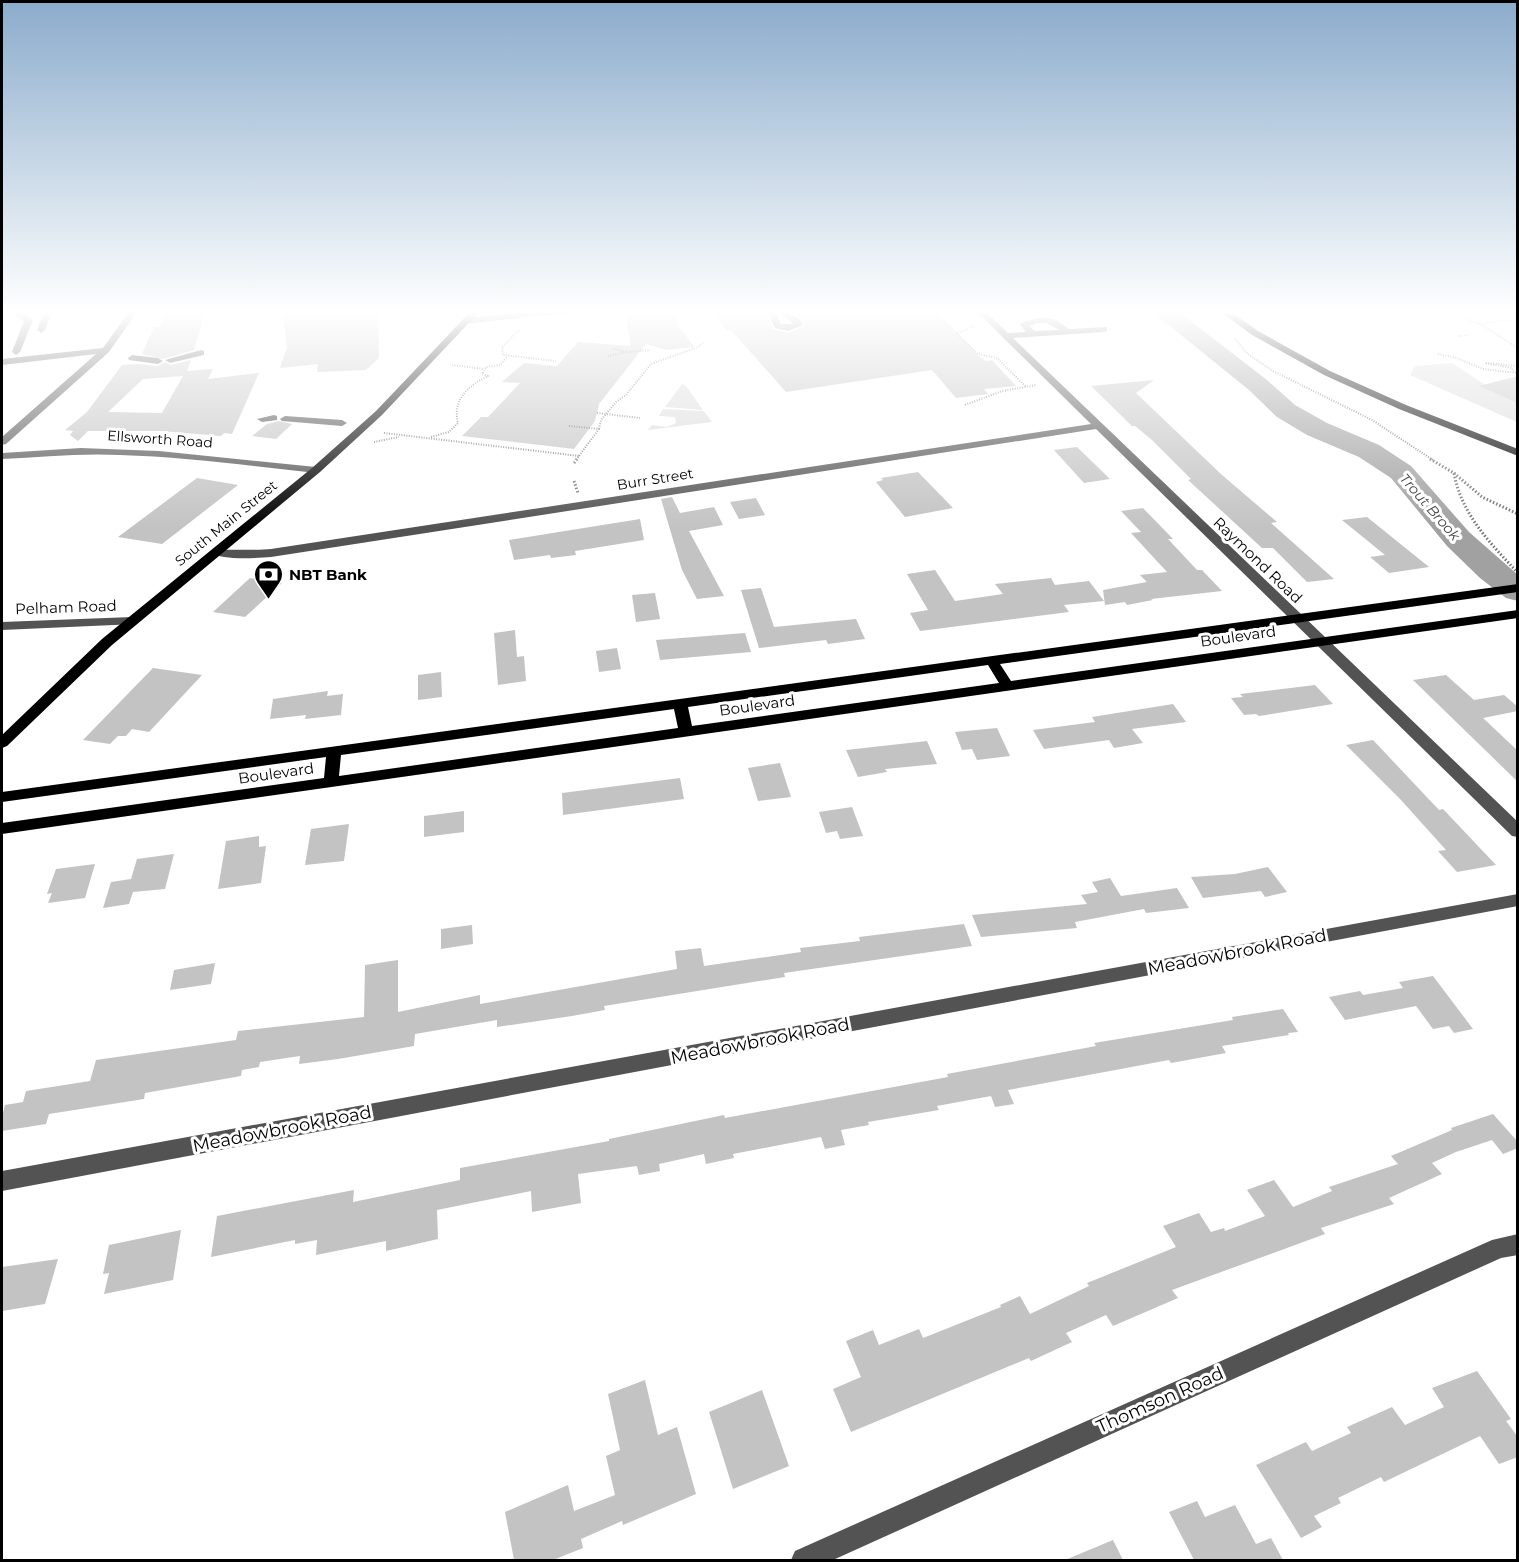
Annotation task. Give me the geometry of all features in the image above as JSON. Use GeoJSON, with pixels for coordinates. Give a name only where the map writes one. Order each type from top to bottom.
{"type":"FeatureCollection","features":[{"type":"Feature","properties":{"kind":"main road","name":"South Main Street"},"geometry":{"type":"LineString","coordinates":[[2,743],[88,659],[316,470],[410,382]]}},
{"type":"Feature","properties":{"kind":"main road"},"geometry":{"type":"LineString","coordinates":[[1349,382],[1518,453]]}},
{"type":"Feature","properties":{"kind":"main road","name":"Boulevard"},"geometry":{"type":"LineString","coordinates":[[2,797],[1518,588]]}},
{"type":"Feature","properties":{"kind":"main road","name":"Boulevard"},"geometry":{"type":"LineString","coordinates":[[2,829],[1512,615]]}},
{"type":"Feature","properties":{"kind":"main road"},"geometry":{"type":"LineString","coordinates":[[992,661],[1007,686]]}},
{"type":"Feature","properties":{"kind":"main road"},"geometry":{"type":"LineString","coordinates":[[680,704],[686,732]]}},
{"type":"Feature","properties":{"kind":"main road"},"geometry":{"type":"LineString","coordinates":[[331,782],[334,751]]}},
{"type":"Feature","properties":{"kind":"street"},"geometry":{"type":"LineString","coordinates":[[2,442],[69,382]]}},
{"type":"Feature","properties":{"kind":"street","name":"Raymond Road"},"geometry":{"type":"LineString","coordinates":[[1052,382],[1518,832]]}},
{"type":"Feature","properties":{"kind":"street"},"geometry":{"type":"LineString","coordinates":[[262,419],[342,423]]}},
{"type":"Feature","properties":{"kind":"street","name":"Burr Street"},"geometry":{"type":"LineString","coordinates":[[216,552],[251,555],[282,552],[1097,426]]}},
{"type":"Feature","properties":{"kind":"street","name":"Ellsworth Road"},"geometry":{"type":"LineString","coordinates":[[2,456],[77,450],[146,451],[316,470]]}},
{"type":"Feature","properties":{"kind":"street","name":"Pelham Road"},"geometry":{"type":"LineString","coordinates":[[2,626],[132,621]]}},
{"type":"Feature","properties":{"kind":"street","name":"Meadowbrook Road"},"geometry":{"type":"LineString","coordinates":[[2,1181],[1518,900]]}},
{"type":"Feature","properties":{"kind":"street","name":"Thomson Road"},"geometry":{"type":"LineString","coordinates":[[804,1560],[1500,1248],[1518,1244]]}},
{"type":"Feature","properties":{"kind":"path"},"geometry":{"type":"LineString","coordinates":[[428,438],[449,432],[458,423],[455,413],[460,399],[478,382]]}},
{"type":"Feature","properties":{"kind":"path"},"geometry":{"type":"LineString","coordinates":[[574,463],[599,429],[601,420],[637,382]]}},
{"type":"Feature","properties":{"kind":"path"},"geometry":{"type":"LineString","coordinates":[[1021,382],[1026,387]]}},
{"type":"Feature","properties":{"kind":"path"},"geometry":{"type":"LineString","coordinates":[[1296,382],[1372,420],[1399,440],[1454,473],[1482,497],[1518,514]]}},
{"type":"Feature","properties":{"kind":"path"},"geometry":{"type":"LineString","coordinates":[[965,405],[1002,391],[1039,384]]}},
{"type":"Feature","properties":{"kind":"path"},"geometry":{"type":"LineString","coordinates":[[597,414],[640,418]]}},
{"type":"Feature","properties":{"kind":"path"},"geometry":{"type":"LineString","coordinates":[[569,426],[599,429]]}},
{"type":"Feature","properties":{"kind":"path"},"geometry":{"type":"LineString","coordinates":[[449,432],[448,437],[453,441]]}},
{"type":"Feature","properties":{"kind":"path"},"geometry":{"type":"LineString","coordinates":[[384,433],[579,456]]}},
{"type":"Feature","properties":{"kind":"path"},"geometry":{"type":"LineString","coordinates":[[374,442],[411,436]]}},
{"type":"Feature","properties":{"kind":"path"},"geometry":{"type":"LineString","coordinates":[[1454,473],[1455,487],[1462,504],[1518,573]]}},
{"type":"Feature","properties":{"kind":"path"},"geometry":{"type":"LineString","coordinates":[[574,481],[579,496]]}},
{"type":"Feature","properties":{"kind":"shaded area"},"geometry":{"type":"Polygon","coordinates":[[[1426,382],[1481,382],[1502,396],[1517,391],[1517,422],[1426,382]]]}},
{"type":"Feature","properties":{"kind":"shaded area"},"geometry":{"type":"Polygon","coordinates":[[[682,384],[686,386],[703,410],[665,407],[682,384]]]}},
{"type":"Feature","properties":{"kind":"shaded area"},"geometry":{"type":"Polygon","coordinates":[[[663,409],[704,411],[712,422],[648,430],[652,425],[667,427],[676,423],[675,417],[659,416],[663,409]]]}},
{"type":"Feature","properties":{"kind":"building"},"geometry":{"type":"Polygon","coordinates":[[[109,382],[140,382],[108,412],[162,413],[180,382],[255,382],[232,434],[224,433],[221,436],[161,431],[88,431],[78,441],[70,435],[73,431],[65,430],[87,412],[109,382]]]}},
{"type":"Feature","properties":{"kind":"building"},"geometry":{"type":"Polygon","coordinates":[[[502,382],[616,382],[599,404],[595,421],[574,449],[462,436],[481,417],[488,417],[520,383],[502,382]]]}},
{"type":"Feature","properties":{"kind":"building"},"geometry":{"type":"Polygon","coordinates":[[[777,382],[853,382],[786,392],[777,382]]]}},
{"type":"Feature","properties":{"kind":"building"},"geometry":{"type":"Polygon","coordinates":[[[942,382],[1012,382],[1016,386],[984,389],[988,394],[956,398],[942,382]]]}},
{"type":"Feature","properties":{"kind":"building"},"geometry":{"type":"Polygon","coordinates":[[[1151,382],[1136,393],[1222,475],[1277,522],[1271,523],[1334,579],[1307,582],[1273,548],[1262,548],[1188,480],[1191,479],[1152,440],[1132,426],[1091,386],[1151,382]]]}},
{"type":"Feature","properties":{"kind":"building"},"geometry":{"type":"Polygon","coordinates":[[[1495,382],[1518,382],[1518,403],[1479,386],[1495,382]]]}},
{"type":"Feature","properties":{"kind":"building"},"geometry":{"type":"Polygon","coordinates":[[[279,421],[292,424],[276,439],[252,436],[267,424],[279,421]]]}},
{"type":"Feature","properties":{"kind":"building"},"geometry":{"type":"Polygon","coordinates":[[[1077,447],[1110,479],[1084,483],[1054,450],[1077,447]]]}},
{"type":"Feature","properties":{"kind":"building"},"geometry":{"type":"Polygon","coordinates":[[[918,472],[953,508],[905,517],[876,482],[883,480],[881,478],[918,472]]]}},
{"type":"Feature","properties":{"kind":"building"},"geometry":{"type":"Polygon","coordinates":[[[197,478],[238,485],[162,544],[118,537],[197,478]]]}},
{"type":"Feature","properties":{"kind":"building"},"geometry":{"type":"Polygon","coordinates":[[[672,497],[680,513],[714,507],[723,525],[689,531],[724,596],[697,599],[682,570],[661,499],[672,497]]]}},
{"type":"Feature","properties":{"kind":"building"},"geometry":{"type":"Polygon","coordinates":[[[756,498],[765,515],[739,519],[730,502],[756,498]]]}},
{"type":"Feature","properties":{"kind":"building"},"geometry":{"type":"Polygon","coordinates":[[[1143,508],[1173,539],[1168,539],[1197,570],[1202,570],[1222,591],[1151,599],[1153,600],[1127,605],[1125,602],[1105,605],[1103,590],[1147,582],[1140,575],[1167,572],[1131,533],[1141,532],[1121,511],[1143,508]]]}},
{"type":"Feature","properties":{"kind":"building"},"geometry":{"type":"Polygon","coordinates":[[[1367,517],[1429,567],[1389,573],[1370,557],[1385,555],[1342,520],[1367,517]]]}},
{"type":"Feature","properties":{"kind":"building"},"geometry":{"type":"Polygon","coordinates":[[[640,519],[644,540],[575,551],[576,555],[551,558],[550,555],[514,560],[509,540],[640,519]]]}},
{"type":"Feature","properties":{"kind":"building"},"geometry":{"type":"Polygon","coordinates":[[[935,570],[955,601],[1003,594],[995,584],[1051,578],[1055,585],[1089,581],[1104,601],[1064,605],[1069,612],[920,631],[910,613],[928,610],[907,574],[935,570]]]}},
{"type":"Feature","properties":{"kind":"building"},"geometry":{"type":"Polygon","coordinates":[[[250,578],[282,583],[245,617],[213,612],[250,578]]]}},
{"type":"Feature","properties":{"kind":"building"},"geometry":{"type":"Polygon","coordinates":[[[761,588],[774,627],[856,619],[865,639],[828,644],[826,640],[759,648],[741,590],[761,588]]]}},
{"type":"Feature","properties":{"kind":"building"},"geometry":{"type":"Polygon","coordinates":[[[655,593],[660,619],[636,622],[632,595],[655,593]]]}},
{"type":"Feature","properties":{"kind":"building"},"geometry":{"type":"Polygon","coordinates":[[[515,630],[517,657],[524,656],[526,681],[498,685],[494,633],[515,630]]]}},
{"type":"Feature","properties":{"kind":"building"},"geometry":{"type":"Polygon","coordinates":[[[745,633],[751,652],[660,660],[656,640],[745,633]]]}},
{"type":"Feature","properties":{"kind":"building"},"geometry":{"type":"Polygon","coordinates":[[[617,648],[621,669],[599,672],[596,651],[617,648]]]}},
{"type":"Feature","properties":{"kind":"building"},"geometry":{"type":"Polygon","coordinates":[[[153,668],[202,675],[149,732],[132,729],[126,736],[118,736],[110,744],[83,740],[153,668]]]}},
{"type":"Feature","properties":{"kind":"building"},"geometry":{"type":"Polygon","coordinates":[[[441,672],[442,697],[418,700],[418,675],[441,672]]]}},
{"type":"Feature","properties":{"kind":"building"},"geometry":{"type":"Polygon","coordinates":[[[1446,675],[1474,700],[1504,695],[1518,707],[1518,711],[1483,718],[1518,751],[1518,782],[1413,680],[1446,675]]]}},
{"type":"Feature","properties":{"kind":"building"},"geometry":{"type":"Polygon","coordinates":[[[1315,685],[1333,704],[1259,716],[1244,715],[1231,698],[1243,697],[1240,694],[1315,685]]]}},
{"type":"Feature","properties":{"kind":"building"},"geometry":{"type":"Polygon","coordinates":[[[328,691],[327,696],[343,694],[341,715],[305,719],[306,715],[270,719],[273,699],[328,691]]]}},
{"type":"Feature","properties":{"kind":"building"},"geometry":{"type":"Polygon","coordinates":[[[1173,704],[1186,722],[1132,729],[1143,743],[1114,748],[1109,740],[1044,749],[1033,730],[1095,722],[1092,717],[1173,704]]]}},
{"type":"Feature","properties":{"kind":"building"},"geometry":{"type":"Polygon","coordinates":[[[997,728],[1010,756],[977,760],[972,749],[962,750],[955,732],[997,728]]]}},
{"type":"Feature","properties":{"kind":"building"},"geometry":{"type":"Polygon","coordinates":[[[1373,740],[1439,810],[1443,809],[1496,865],[1457,872],[1438,851],[1446,850],[1401,800],[1346,745],[1373,740]]]}},
{"type":"Feature","properties":{"kind":"building"},"geometry":{"type":"Polygon","coordinates":[[[927,741],[937,764],[885,769],[887,772],[858,777],[846,750],[927,741]]]}},
{"type":"Feature","properties":{"kind":"building"},"geometry":{"type":"Polygon","coordinates":[[[780,763],[791,797],[758,801],[748,768],[780,763]]]}},
{"type":"Feature","properties":{"kind":"building"},"geometry":{"type":"Polygon","coordinates":[[[680,778],[684,799],[563,815],[562,793],[680,778]]]}},
{"type":"Feature","properties":{"kind":"building"},"geometry":{"type":"Polygon","coordinates":[[[852,807],[863,836],[840,839],[837,831],[826,833],[819,812],[852,807]]]}},
{"type":"Feature","properties":{"kind":"building"},"geometry":{"type":"Polygon","coordinates":[[[464,811],[464,832],[424,837],[424,816],[464,811]]]}},
{"type":"Feature","properties":{"kind":"building"},"geometry":{"type":"Polygon","coordinates":[[[349,824],[344,861],[305,865],[311,829],[349,824]]]}},
{"type":"Feature","properties":{"kind":"building"},"geometry":{"type":"Polygon","coordinates":[[[259,836],[259,847],[266,846],[261,883],[218,889],[226,841],[259,836]]]}},
{"type":"Feature","properties":{"kind":"building"},"geometry":{"type":"Polygon","coordinates":[[[174,854],[165,889],[133,892],[129,904],[103,908],[111,882],[131,879],[137,859],[174,854]]]}},
{"type":"Feature","properties":{"kind":"building"},"geometry":{"type":"Polygon","coordinates":[[[95,864],[85,898],[48,903],[52,893],[47,894],[56,869],[95,864]]]}},
{"type":"Feature","properties":{"kind":"building"},"geometry":{"type":"Polygon","coordinates":[[[1268,867],[1287,892],[1265,897],[1261,891],[1203,898],[1191,877],[1235,874],[1268,867]]]}},
{"type":"Feature","properties":{"kind":"building"},"geometry":{"type":"Polygon","coordinates":[[[1110,878],[1121,896],[1177,888],[1189,908],[1146,913],[1144,909],[1075,922],[1077,928],[981,937],[972,915],[1087,904],[1081,895],[1098,892],[1092,882],[1110,878]]]}},
{"type":"Feature","properties":{"kind":"building"},"geometry":{"type":"Polygon","coordinates":[[[964,924],[972,946],[784,973],[785,977],[604,1006],[605,1010],[572,1016],[497,1027],[497,1020],[415,1034],[414,1046],[338,1059],[299,1064],[300,1056],[260,1062],[259,1067],[242,1070],[241,1076],[145,1093],[144,1099],[49,1114],[46,1124],[2,1131],[5,1105],[23,1102],[26,1091],[90,1081],[96,1060],[236,1040],[238,1031],[364,1017],[365,965],[398,960],[398,1012],[480,995],[480,1004],[677,969],[675,951],[701,948],[704,966],[801,952],[800,948],[860,941],[859,937],[964,924]]]}},
{"type":"Feature","properties":{"kind":"building"},"geometry":{"type":"Polygon","coordinates":[[[472,925],[473,944],[441,949],[441,929],[472,925]]]}},
{"type":"Feature","properties":{"kind":"building"},"geometry":{"type":"Polygon","coordinates":[[[215,963],[211,984],[170,990],[174,970],[215,963]]]}},
{"type":"Feature","properties":{"kind":"building"},"geometry":{"type":"Polygon","coordinates":[[[1433,976],[1473,1029],[1454,1033],[1449,1026],[1433,1029],[1416,1006],[1345,1020],[1329,997],[1360,991],[1363,995],[1403,988],[1399,982],[1433,976]]]}},
{"type":"Feature","properties":{"kind":"building"},"geometry":{"type":"Polygon","coordinates":[[[1283,1009],[1298,1032],[1222,1046],[1226,1053],[1171,1063],[1169,1060],[1008,1090],[1014,1104],[995,1107],[991,1096],[937,1106],[939,1110],[868,1122],[869,1125],[841,1130],[845,1145],[825,1149],[821,1137],[733,1154],[734,1158],[706,1164],[704,1154],[659,1164],[660,1171],[639,1175],[637,1166],[578,1174],[581,1203],[532,1212],[531,1191],[437,1210],[438,1239],[386,1251],[386,1241],[316,1255],[317,1240],[295,1244],[295,1240],[211,1257],[217,1216],[354,1190],[353,1202],[460,1180],[460,1168],[609,1141],[609,1139],[724,1115],[725,1118],[948,1077],[947,1074],[1096,1046],[1094,1043],[1233,1020],[1232,1017],[1283,1009]]]}},
{"type":"Feature","properties":{"kind":"building"},"geometry":{"type":"Polygon","coordinates":[[[1493,1114],[1518,1142],[1518,1148],[1503,1154],[1492,1140],[1456,1152],[1432,1163],[1442,1174],[1389,1198],[1394,1204],[1321,1228],[1325,1234],[1172,1290],[1178,1298],[1113,1326],[1106,1315],[1066,1333],[1072,1342],[1031,1361],[1029,1358],[851,1432],[833,1389],[861,1377],[846,1341],[873,1330],[879,1345],[919,1329],[923,1338],[1001,1307],[1000,1305],[1020,1296],[1030,1314],[1089,1286],[1087,1283],[1176,1247],[1163,1226],[1199,1213],[1211,1232],[1224,1228],[1225,1231],[1265,1216],[1247,1190],[1274,1180],[1293,1207],[1332,1191],[1329,1187],[1398,1164],[1391,1156],[1452,1130],[1451,1128],[1493,1114]]]}},
{"type":"Feature","properties":{"kind":"building"},"geometry":{"type":"Polygon","coordinates":[[[181,1230],[173,1280],[104,1294],[109,1273],[103,1274],[109,1245],[181,1230]]]}},
{"type":"Feature","properties":{"kind":"building"},"geometry":{"type":"Polygon","coordinates":[[[58,1259],[45,1304],[2,1311],[2,1267],[58,1259]]]}},
{"type":"Feature","properties":{"kind":"building"},"geometry":{"type":"Polygon","coordinates":[[[1477,1371],[1511,1419],[1506,1421],[1518,1437],[1518,1457],[1499,1464],[1480,1436],[1384,1482],[1381,1477],[1338,1498],[1341,1503],[1314,1516],[1322,1527],[1301,1538],[1256,1465],[1306,1442],[1312,1451],[1351,1433],[1347,1427],[1392,1407],[1405,1425],[1444,1407],[1432,1388],[1477,1371]]]}},
{"type":"Feature","properties":{"kind":"building"},"geometry":{"type":"Polygon","coordinates":[[[645,1380],[658,1435],[677,1427],[696,1494],[623,1525],[622,1521],[581,1539],[583,1548],[553,1560],[514,1560],[505,1512],[568,1485],[574,1511],[615,1495],[606,1456],[620,1450],[608,1394],[645,1380]]]}},
{"type":"Feature","properties":{"kind":"building"},"geometry":{"type":"Polygon","coordinates":[[[762,1390],[789,1466],[733,1489],[709,1412],[762,1390]]]}},
{"type":"Feature","properties":{"kind":"building"},"geometry":{"type":"Polygon","coordinates":[[[1197,1501],[1205,1517],[1235,1505],[1256,1544],[1271,1538],[1283,1560],[1194,1560],[1169,1512],[1197,1501]]]}},
{"type":"Feature","properties":{"kind":"building"},"geometry":{"type":"Polygon","coordinates":[[[1113,1540],[1123,1560],[1065,1560],[1113,1540]]]}},
{"type":"Feature","properties":{"kind":"waterway","name":"Trout Brook"},"geometry":{"type":"LineString","coordinates":[[1254,382],[1286,411],[1317,429],[1369,451],[1401,472],[1458,539],[1491,571],[1518,591]]}},
{"type":"Feature","properties":{"kind":"place","name":"NBT Bank"},"geometry":{"type":"Point","coordinates":[268,600]}}]}
